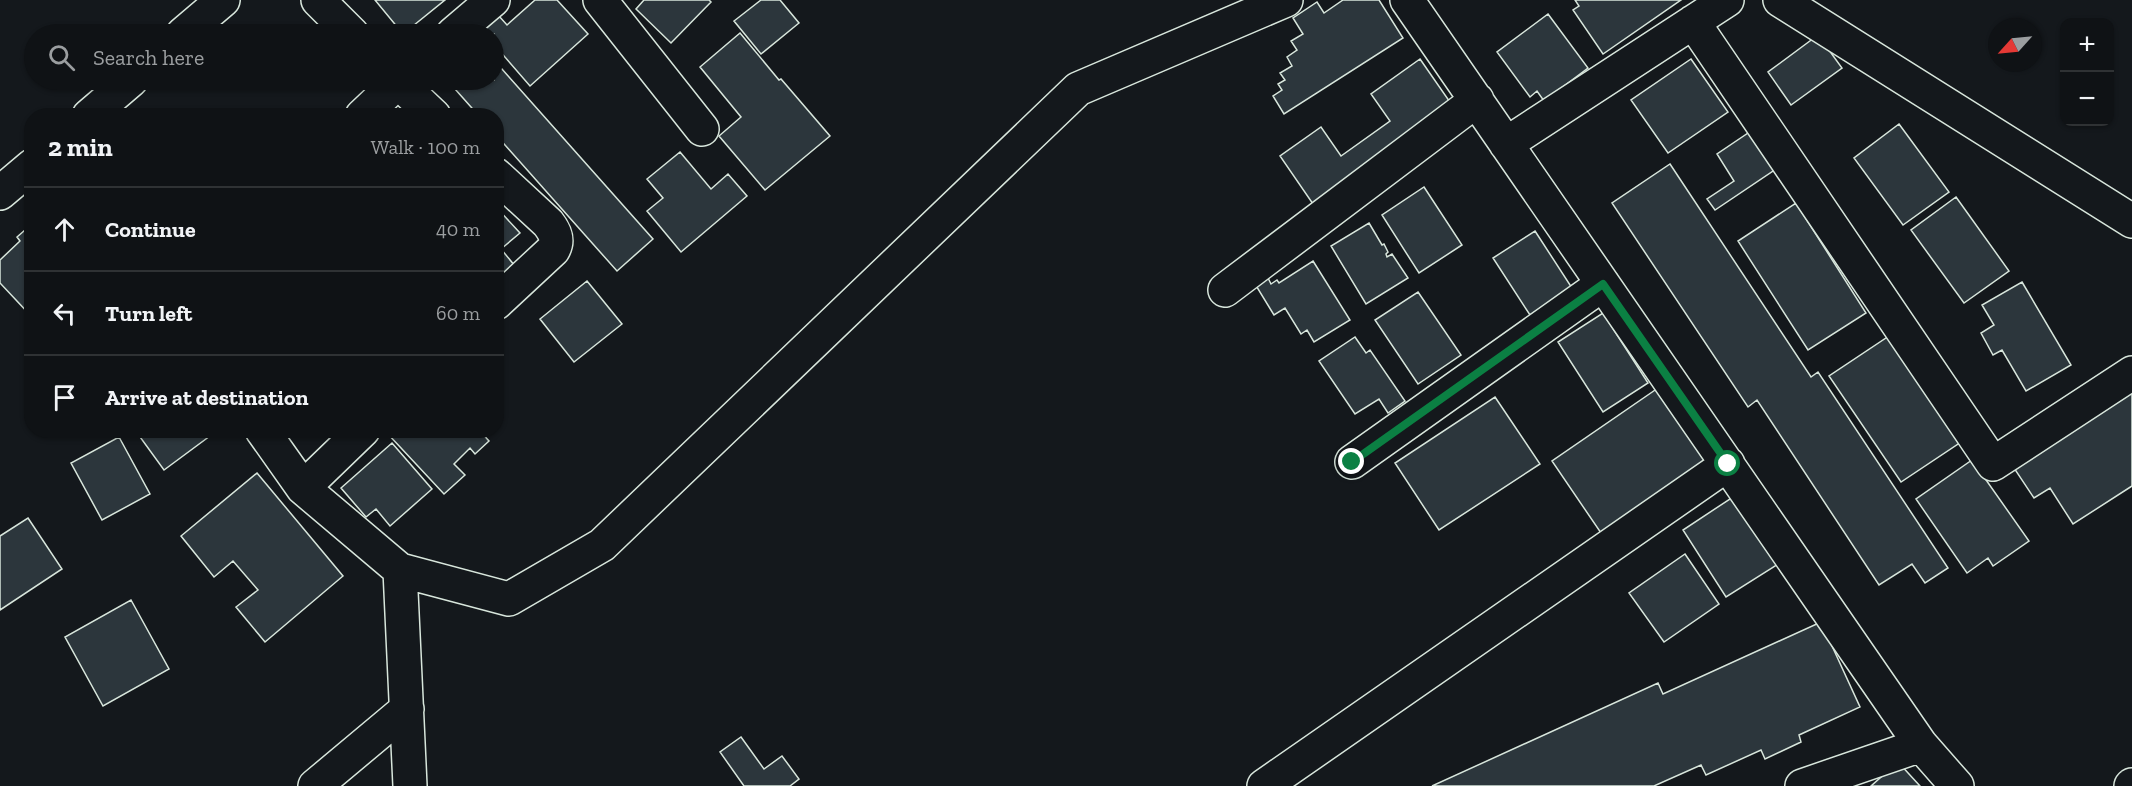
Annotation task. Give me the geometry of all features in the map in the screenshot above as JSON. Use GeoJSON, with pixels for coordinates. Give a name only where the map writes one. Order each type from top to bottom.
{"type":"FeatureCollection","features":[{"type":"Feature","properties":{"kind":"street"},"geometry":{"type":"LineString","coordinates":[[195,24],[223,0]]}},
{"type":"Feature","properties":{"kind":"street"},"geometry":{"type":"LineString","coordinates":[[318,0],[342,24]]}},
{"type":"Feature","properties":{"kind":"street"},"geometry":{"type":"LineString","coordinates":[[465,24],[494,0]]}},
{"type":"Feature","properties":{"kind":"street"},"geometry":{"type":"LineString","coordinates":[[600,0],[702,129]]}},
{"type":"Feature","properties":{"kind":"street"},"geometry":{"type":"LineString","coordinates":[[268,438],[303,488],[400,570],[509,599],[602,545],[1078,89],[1286,0]]}},
{"type":"Feature","properties":{"kind":"street"},"geometry":{"type":"LineString","coordinates":[[1407,0],[1921,746],[1957,786]]}},
{"type":"Feature","properties":{"kind":"street"},"geometry":{"type":"LineString","coordinates":[[1506,144],[1727,0]]}},
{"type":"Feature","properties":{"kind":"street"},"geometry":{"type":"LineString","coordinates":[[1780,0],[2132,220]]}},
{"type":"Feature","properties":{"kind":"street"},"geometry":{"type":"LineString","coordinates":[[1693,22],[1993,464],[2132,373]]}},
{"type":"Feature","properties":{"kind":"street"},"geometry":{"type":"LineString","coordinates":[[98,108],[119,90]]}},
{"type":"Feature","properties":{"kind":"street"},"geometry":{"type":"LineString","coordinates":[[370,108],[388,90]]}},
{"type":"Feature","properties":{"kind":"street"},"geometry":{"type":"LineString","coordinates":[[408,90],[426,108]]}},
{"type":"Feature","properties":{"kind":"street"},"geometry":{"type":"LineString","coordinates":[[1225,290],[1477,100]]}},
{"type":"Feature","properties":{"kind":"street"},"geometry":{"type":"LineString","coordinates":[[0,193],[24,173]]}},
{"type":"Feature","properties":{"kind":"street"},"geometry":{"type":"LineString","coordinates":[[504,182],[548,223],[555,232],[557,244],[554,250],[504,296]]}},
{"type":"Feature","properties":{"kind":"street"},"geometry":{"type":"LineString","coordinates":[[1352,462],[1603,284]]}},
{"type":"Feature","properties":{"kind":"street"},"geometry":{"type":"LineString","coordinates":[[303,488],[355,438]]}},
{"type":"Feature","properties":{"kind":"street"},"geometry":{"type":"LineString","coordinates":[[1264,786],[1728,464]]}},
{"type":"Feature","properties":{"kind":"street"},"geometry":{"type":"LineString","coordinates":[[400,570],[410,786]]}},
{"type":"Feature","properties":{"kind":"street"},"geometry":{"type":"LineString","coordinates":[[315,786],[407,709]]}},
{"type":"Feature","properties":{"kind":"street"},"geometry":{"type":"LineString","coordinates":[[1802,786],[1921,746]]}},
{"type":"Feature","properties":{"kind":"building"},"geometry":{"type":"Polygon","coordinates":[[[375,0],[445,0],[415,24],[395,24],[375,0]]]}},
{"type":"Feature","properties":{"kind":"building"},"geometry":{"type":"Polygon","coordinates":[[[535,0],[557,0],[588,34],[530,86],[504,56],[504,24],[490,24],[499,16],[507,25],[535,0]]]}},
{"type":"Feature","properties":{"kind":"building"},"geometry":{"type":"Polygon","coordinates":[[[644,0],[709,0],[711,2],[671,43],[636,9],[644,0]]]}},
{"type":"Feature","properties":{"kind":"building"},"geometry":{"type":"Polygon","coordinates":[[[761,0],[780,0],[799,23],[761,54],[734,21],[761,0]]]}},
{"type":"Feature","properties":{"kind":"building"},"geometry":{"type":"Polygon","coordinates":[[[1343,0],[1379,0],[1403,38],[1284,114],[1273,96],[1282,90],[1278,84],[1285,80],[1280,73],[1292,66],[1287,57],[1297,50],[1291,41],[1303,34],[1293,18],[1317,2],[1324,13],[1343,0]]]}},
{"type":"Feature","properties":{"kind":"building"},"geometry":{"type":"Polygon","coordinates":[[[1575,0],[1681,0],[1603,54],[1573,10],[1579,6],[1575,0]]]}},
{"type":"Feature","properties":{"kind":"building"},"geometry":{"type":"Polygon","coordinates":[[[1548,14],[1588,68],[1544,101],[1537,91],[1530,97],[1497,52],[1548,14]]]}},
{"type":"Feature","properties":{"kind":"building"},"geometry":{"type":"Polygon","coordinates":[[[740,33],[830,136],[765,190],[719,136],[741,117],[700,67],[740,33]]]}},
{"type":"Feature","properties":{"kind":"building"},"geometry":{"type":"Polygon","coordinates":[[[1818,35],[1842,68],[1791,105],[1768,72],[1818,35]]]}},
{"type":"Feature","properties":{"kind":"building"},"geometry":{"type":"Polygon","coordinates":[[[1420,59],[1452,105],[1313,204],[1280,156],[1321,127],[1341,156],[1390,121],[1371,94],[1420,59]]]}},
{"type":"Feature","properties":{"kind":"building"},"geometry":{"type":"Polygon","coordinates":[[[1691,59],[1728,112],[1668,153],[1631,100],[1691,59]]]}},
{"type":"Feature","properties":{"kind":"building"},"geometry":{"type":"Polygon","coordinates":[[[504,71],[653,239],[617,271],[504,144],[504,108],[472,108],[456,90],[504,90],[504,71]]]}},
{"type":"Feature","properties":{"kind":"building"},"geometry":{"type":"Polygon","coordinates":[[[1899,124],[1949,192],[1903,225],[1854,158],[1899,124]]]}},
{"type":"Feature","properties":{"kind":"building"},"geometry":{"type":"Polygon","coordinates":[[[1757,127],[1782,165],[1715,210],[1707,199],[1734,181],[1717,154],[1757,127]]]}},
{"type":"Feature","properties":{"kind":"building"},"geometry":{"type":"Polygon","coordinates":[[[680,152],[711,189],[728,174],[747,196],[681,252],[647,211],[663,198],[647,179],[680,152]]]}},
{"type":"Feature","properties":{"kind":"building"},"geometry":{"type":"Polygon","coordinates":[[[1670,164],[1811,377],[1818,372],[1948,568],[1925,583],[1912,564],[1879,585],[1757,400],[1748,407],[1612,203],[1670,164]]]}},
{"type":"Feature","properties":{"kind":"building"},"geometry":{"type":"Polygon","coordinates":[[[1424,187],[1462,245],[1419,273],[1382,215],[1424,187]]]}},
{"type":"Feature","properties":{"kind":"building"},"geometry":{"type":"Polygon","coordinates":[[[1956,197],[2009,271],[1964,303],[1911,230],[1956,197]]]}},
{"type":"Feature","properties":{"kind":"building"},"geometry":{"type":"Polygon","coordinates":[[[1796,203],[1866,313],[1808,350],[1738,241],[1796,203]]]}},
{"type":"Feature","properties":{"kind":"building"},"geometry":{"type":"Polygon","coordinates":[[[504,216],[520,233],[504,246],[504,216]]]}},
{"type":"Feature","properties":{"kind":"building"},"geometry":{"type":"Polygon","coordinates":[[[1369,223],[1382,245],[1384,244],[1388,252],[1387,257],[1392,254],[1408,278],[1366,304],[1331,246],[1369,223]]]}},
{"type":"Feature","properties":{"kind":"building"},"geometry":{"type":"Polygon","coordinates":[[[24,231],[24,308],[0,283],[0,260],[20,241],[17,237],[24,231]]]}},
{"type":"Feature","properties":{"kind":"building"},"geometry":{"type":"Polygon","coordinates":[[[1535,231],[1572,288],[1530,315],[1493,258],[1535,231]]]}},
{"type":"Feature","properties":{"kind":"building"},"geometry":{"type":"Polygon","coordinates":[[[504,253],[515,266],[504,276],[504,253]]]}},
{"type":"Feature","properties":{"kind":"building"},"geometry":{"type":"Polygon","coordinates":[[[1313,261],[1350,320],[1314,342],[1307,330],[1301,334],[1285,308],[1274,315],[1255,284],[1267,276],[1271,284],[1277,280],[1279,283],[1313,261]]]}},
{"type":"Feature","properties":{"kind":"building"},"geometry":{"type":"Polygon","coordinates":[[[587,281],[622,324],[574,362],[540,319],[587,281]]]}},
{"type":"Feature","properties":{"kind":"building"},"geometry":{"type":"Polygon","coordinates":[[[2022,282],[2071,365],[2026,391],[2002,350],[1993,355],[1981,333],[1994,325],[1982,305],[2022,282]]]}},
{"type":"Feature","properties":{"kind":"building"},"geometry":{"type":"Polygon","coordinates":[[[1418,292],[1461,355],[1418,384],[1375,320],[1418,292]]]}},
{"type":"Feature","properties":{"kind":"building"},"geometry":{"type":"Polygon","coordinates":[[[1603,313],[1648,383],[1603,412],[1558,342],[1603,313]]]}},
{"type":"Feature","properties":{"kind":"building"},"geometry":{"type":"Polygon","coordinates":[[[1889,336],[1961,442],[1901,482],[1829,376],[1889,336]]]}},
{"type":"Feature","properties":{"kind":"building"},"geometry":{"type":"Polygon","coordinates":[[[1355,337],[1366,353],[1370,350],[1405,401],[1388,413],[1379,399],[1355,414],[1319,361],[1355,337]]]}},
{"type":"Feature","properties":{"kind":"building"},"geometry":{"type":"Polygon","coordinates":[[[2132,380],[2132,486],[2073,524],[2050,488],[2034,498],[2008,459],[2132,380]]]}},
{"type":"Feature","properties":{"kind":"building"},"geometry":{"type":"Polygon","coordinates":[[[1661,386],[1710,457],[1601,533],[1552,461],[1661,386]]]}},
{"type":"Feature","properties":{"kind":"building"},"geometry":{"type":"Polygon","coordinates":[[[1495,397],[1540,464],[1439,530],[1395,463],[1495,397]]]}},
{"type":"Feature","properties":{"kind":"building"},"geometry":{"type":"Polygon","coordinates":[[[120,438],[150,494],[102,520],[71,463],[120,438]]]}},
{"type":"Feature","properties":{"kind":"building"},"geometry":{"type":"Polygon","coordinates":[[[141,438],[207,438],[164,470],[141,438]]]}},
{"type":"Feature","properties":{"kind":"building"},"geometry":{"type":"Polygon","coordinates":[[[392,438],[486,438],[489,441],[475,454],[470,448],[454,464],[465,475],[444,494],[392,438]]]}},
{"type":"Feature","properties":{"kind":"building"},"geometry":{"type":"Polygon","coordinates":[[[392,443],[432,489],[390,526],[376,509],[366,517],[341,488],[392,443]]]}},
{"type":"Feature","properties":{"kind":"building"},"geometry":{"type":"Polygon","coordinates":[[[1972,460],[2029,541],[1993,566],[1988,558],[1967,573],[1916,499],[1972,460]]]}},
{"type":"Feature","properties":{"kind":"building"},"geometry":{"type":"Polygon","coordinates":[[[257,473],[343,576],[265,642],[236,607],[258,590],[233,561],[214,577],[181,536],[257,473]]]}},
{"type":"Feature","properties":{"kind":"building"},"geometry":{"type":"Polygon","coordinates":[[[1739,493],[1783,561],[1726,597],[1683,530],[1739,493]]]}},
{"type":"Feature","properties":{"kind":"building"},"geometry":{"type":"Polygon","coordinates":[[[28,518],[62,569],[0,610],[0,536],[28,518]]]}},
{"type":"Feature","properties":{"kind":"building"},"geometry":{"type":"Polygon","coordinates":[[[1685,554],[1719,604],[1664,642],[1629,593],[1685,554]]]}},
{"type":"Feature","properties":{"kind":"building"},"geometry":{"type":"Polygon","coordinates":[[[131,600],[169,669],[103,706],[65,637],[131,600]]]}},
{"type":"Feature","properties":{"kind":"building"},"geometry":{"type":"Polygon","coordinates":[[[1821,622],[1860,707],[1799,735],[1801,742],[1765,759],[1761,750],[1706,775],[1701,765],[1654,786],[1432,786],[1658,683],[1663,694],[1821,622]]]}},
{"type":"Feature","properties":{"kind":"building"},"geometry":{"type":"Polygon","coordinates":[[[741,737],[764,769],[782,756],[799,779],[790,786],[744,786],[720,752],[741,737]]]}},
{"type":"Feature","properties":{"kind":"building"},"geometry":{"type":"Polygon","coordinates":[[[1898,762],[1920,786],[1871,786],[1898,762]]]}},
{"type":"Feature","properties":{"kind":"route"},"geometry":{"type":"LineString","coordinates":[[1352,462],[1603,284],[1728,464]]}}]}
